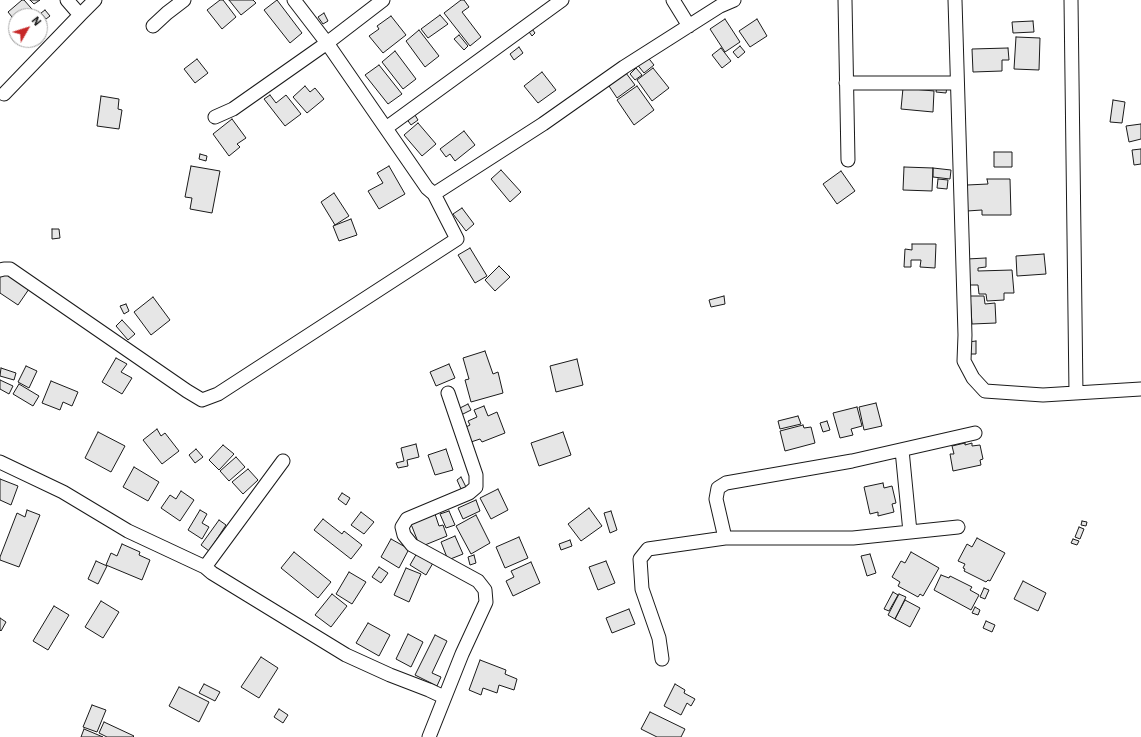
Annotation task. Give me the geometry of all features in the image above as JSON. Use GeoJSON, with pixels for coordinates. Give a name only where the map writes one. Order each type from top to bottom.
{"type":"FeatureCollection","features":[{"type":"Feature","properties":{"kind":"street"},"geometry":{"type":"LineString","coordinates":[[67,0],[80,15]]}},
{"type":"Feature","properties":{"kind":"street"},"geometry":{"type":"LineString","coordinates":[[4,94],[95,0]]}},
{"type":"Feature","properties":{"kind":"street"},"geometry":{"type":"LineString","coordinates":[[153,26],[167,12],[184,0]]}},
{"type":"Feature","properties":{"kind":"street"},"geometry":{"type":"LineString","coordinates":[[0,270],[4,268],[10,269],[202,400],[218,394],[458,239],[434,194],[428,188],[294,0]]}},
{"type":"Feature","properties":{"kind":"street"},"geometry":{"type":"LineString","coordinates":[[214,117],[233,109],[326,43],[383,0]]}},
{"type":"Feature","properties":{"kind":"street"},"geometry":{"type":"LineString","coordinates":[[386,128],[562,0]]}},
{"type":"Feature","properties":{"kind":"street"},"geometry":{"type":"LineString","coordinates":[[673,0],[689,26]]}},
{"type":"Feature","properties":{"kind":"street"},"geometry":{"type":"LineString","coordinates":[[434,194],[525,136],[624,66],[720,6],[734,0]]}},
{"type":"Feature","properties":{"kind":"street"},"geometry":{"type":"LineString","coordinates":[[845,0],[848,160]]}},
{"type":"Feature","properties":{"kind":"street"},"geometry":{"type":"LineString","coordinates":[[955,0],[965,335],[964,361],[973,378],[985,391],[1042,395],[1141,389]]}},
{"type":"Feature","properties":{"kind":"street"},"geometry":{"type":"LineString","coordinates":[[1071,0],[1076,393]]}},
{"type":"Feature","properties":{"kind":"street"},"geometry":{"type":"LineString","coordinates":[[846,83],[957,83]]}},
{"type":"Feature","properties":{"kind":"street"},"geometry":{"type":"LineString","coordinates":[[429,737],[462,654],[486,602],[485,590],[478,581],[412,545],[404,534],[402,527],[407,519],[468,493],[476,487],[476,475],[448,393]]}},
{"type":"Feature","properties":{"kind":"street"},"geometry":{"type":"LineString","coordinates":[[725,538],[716,499],[718,488],[726,482],[852,461],[975,433]]}},
{"type":"Feature","properties":{"kind":"street"},"geometry":{"type":"LineString","coordinates":[[902,450],[910,532]]}},
{"type":"Feature","properties":{"kind":"street"},"geometry":{"type":"LineString","coordinates":[[204,567],[283,461]]}},
{"type":"Feature","properties":{"kind":"street"},"geometry":{"type":"LineString","coordinates":[[0,462],[63,492],[128,530],[204,567],[346,655],[444,697]]}},
{"type":"Feature","properties":{"kind":"street"},"geometry":{"type":"LineString","coordinates":[[662,659],[659,638],[642,589],[640,559],[648,549],[725,538],[853,538],[958,527]]}},
{"type":"Feature","properties":{"kind":"building"},"geometry":{"type":"Polygon","coordinates":[[[24,0],[31,8],[13,8],[24,0]]]}},
{"type":"Feature","properties":{"kind":"building"},"geometry":{"type":"Polygon","coordinates":[[[30,0],[40,0],[34,4],[30,0]]]}},
{"type":"Feature","properties":{"kind":"building"},"geometry":{"type":"Polygon","coordinates":[[[220,0],[223,0],[236,17],[222,29],[207,10],[220,0]]]}},
{"type":"Feature","properties":{"kind":"building"},"geometry":{"type":"Polygon","coordinates":[[[229,0],[253,0],[256,3],[241,15],[229,0]]]}},
{"type":"Feature","properties":{"kind":"building"},"geometry":{"type":"Polygon","coordinates":[[[277,0],[302,33],[290,43],[264,10],[277,0]]]}},
{"type":"Feature","properties":{"kind":"building"},"geometry":{"type":"Polygon","coordinates":[[[461,0],[464,0],[469,7],[462,12],[481,37],[470,46],[444,13],[461,0]]]}},
{"type":"Feature","properties":{"kind":"building"},"geometry":{"type":"Polygon","coordinates":[[[324,13],[328,21],[323,24],[318,17],[324,13]]]}},
{"type":"Feature","properties":{"kind":"building"},"geometry":{"type":"Polygon","coordinates":[[[440,15],[448,24],[428,38],[421,29],[440,15]]]}},
{"type":"Feature","properties":{"kind":"building"},"geometry":{"type":"Polygon","coordinates":[[[391,16],[406,35],[383,53],[369,36],[379,29],[377,26],[391,16]]]}},
{"type":"Feature","properties":{"kind":"building"},"geometry":{"type":"Polygon","coordinates":[[[725,19],[740,42],[725,52],[710,29],[725,19]]]}},
{"type":"Feature","properties":{"kind":"building"},"geometry":{"type":"Polygon","coordinates":[[[757,19],[767,36],[750,47],[739,31],[757,19]]]}},
{"type":"Feature","properties":{"kind":"building"},"geometry":{"type":"Polygon","coordinates":[[[1033,21],[1034,32],[1013,33],[1012,22],[1033,21]]]}},
{"type":"Feature","properties":{"kind":"building"},"geometry":{"type":"Polygon","coordinates":[[[530,26],[535,33],[532,36],[527,29],[530,26]]]}},
{"type":"Feature","properties":{"kind":"building"},"geometry":{"type":"Polygon","coordinates":[[[419,30],[439,56],[425,67],[406,41],[419,30]]]}},
{"type":"Feature","properties":{"kind":"building"},"geometry":{"type":"Polygon","coordinates":[[[459,35],[468,46],[464,50],[454,39],[459,35]]]}},
{"type":"Feature","properties":{"kind":"building"},"geometry":{"type":"Polygon","coordinates":[[[1016,37],[1040,38],[1039,70],[1014,69],[1016,37]]]}},
{"type":"Feature","properties":{"kind":"building"},"geometry":{"type":"Polygon","coordinates":[[[740,46],[745,52],[738,58],[733,52],[740,46]]]}},
{"type":"Feature","properties":{"kind":"building"},"geometry":{"type":"Polygon","coordinates":[[[519,47],[523,53],[514,60],[510,54],[519,47]]]}},
{"type":"Feature","properties":{"kind":"building"},"geometry":{"type":"Polygon","coordinates":[[[721,48],[731,61],[722,68],[712,55],[721,48]]]}},
{"type":"Feature","properties":{"kind":"building"},"geometry":{"type":"Polygon","coordinates":[[[1008,48],[1009,60],[1002,60],[1002,71],[973,72],[972,49],[1008,48]]]}},
{"type":"Feature","properties":{"kind":"building"},"geometry":{"type":"Polygon","coordinates":[[[395,51],[416,79],[403,89],[382,62],[395,51]]]}},
{"type":"Feature","properties":{"kind":"building"},"geometry":{"type":"Polygon","coordinates":[[[646,55],[654,65],[644,73],[636,63],[646,55]]]}},
{"type":"Feature","properties":{"kind":"building"},"geometry":{"type":"Polygon","coordinates":[[[197,59],[208,73],[195,83],[184,69],[197,59]]]}},
{"type":"Feature","properties":{"kind":"building"},"geometry":{"type":"Polygon","coordinates":[[[379,65],[402,94],[388,104],[365,75],[379,65]]]}},
{"type":"Feature","properties":{"kind":"building"},"geometry":{"type":"Polygon","coordinates":[[[636,68],[642,75],[635,80],[630,74],[636,68]]]}},
{"type":"Feature","properties":{"kind":"building"},"geometry":{"type":"Polygon","coordinates":[[[653,68],[669,88],[652,101],[637,80],[653,68]]]}},
{"type":"Feature","properties":{"kind":"building"},"geometry":{"type":"Polygon","coordinates":[[[542,72],[556,90],[538,103],[524,86],[542,72]]]}},
{"type":"Feature","properties":{"kind":"building"},"geometry":{"type":"Polygon","coordinates":[[[626,73],[635,85],[617,98],[609,86],[626,73]]]}},
{"type":"Feature","properties":{"kind":"building"},"geometry":{"type":"Polygon","coordinates":[[[305,86],[310,92],[315,88],[324,99],[307,113],[293,97],[305,86]]]}},
{"type":"Feature","properties":{"kind":"building"},"geometry":{"type":"Polygon","coordinates":[[[637,86],[654,110],[634,125],[617,100],[637,86]]]}},
{"type":"Feature","properties":{"kind":"building"},"geometry":{"type":"Polygon","coordinates":[[[937,87],[947,87],[946,93],[936,92],[937,87]]]}},
{"type":"Feature","properties":{"kind":"building"},"geometry":{"type":"Polygon","coordinates":[[[903,88],[934,91],[933,112],[901,109],[903,88]]]}},
{"type":"Feature","properties":{"kind":"building"},"geometry":{"type":"Polygon","coordinates":[[[270,95],[276,103],[286,95],[301,114],[285,126],[264,99],[270,95]]]}},
{"type":"Feature","properties":{"kind":"building"},"geometry":{"type":"Polygon","coordinates":[[[101,96],[119,99],[118,109],[122,110],[119,129],[97,126],[101,96]]]}},
{"type":"Feature","properties":{"kind":"building"},"geometry":{"type":"Polygon","coordinates":[[[1113,100],[1125,102],[1122,123],[1110,122],[1113,100]]]}},
{"type":"Feature","properties":{"kind":"building"},"geometry":{"type":"Polygon","coordinates":[[[413,112],[418,120],[411,125],[406,118],[413,112]]]}},
{"type":"Feature","properties":{"kind":"building"},"geometry":{"type":"Polygon","coordinates":[[[232,119],[246,138],[237,144],[240,147],[229,156],[213,134],[232,119]]]}},
{"type":"Feature","properties":{"kind":"building"},"geometry":{"type":"Polygon","coordinates":[[[418,123],[436,144],[422,156],[404,135],[418,123]]]}},
{"type":"Feature","properties":{"kind":"building"},"geometry":{"type":"Polygon","coordinates":[[[1141,124],[1141,139],[1129,142],[1126,126],[1141,124]]]}},
{"type":"Feature","properties":{"kind":"building"},"geometry":{"type":"Polygon","coordinates":[[[464,131],[475,145],[455,161],[450,154],[446,157],[440,149],[464,131]]]}},
{"type":"Feature","properties":{"kind":"building"},"geometry":{"type":"Polygon","coordinates":[[[1141,149],[1141,164],[1134,165],[1132,150],[1141,149]]]}},
{"type":"Feature","properties":{"kind":"building"},"geometry":{"type":"Polygon","coordinates":[[[994,152],[1012,152],[1012,167],[994,167],[994,152]]]}},
{"type":"Feature","properties":{"kind":"building"},"geometry":{"type":"Polygon","coordinates":[[[200,154],[207,156],[206,161],[199,159],[200,154]]]}},
{"type":"Feature","properties":{"kind":"building"},"geometry":{"type":"Polygon","coordinates":[[[191,166],[220,171],[212,213],[190,209],[192,198],[185,197],[191,166]]]}},
{"type":"Feature","properties":{"kind":"building"},"geometry":{"type":"Polygon","coordinates":[[[389,166],[405,194],[379,209],[368,191],[383,183],[377,173],[389,166]]]}},
{"type":"Feature","properties":{"kind":"building"},"geometry":{"type":"Polygon","coordinates":[[[904,167],[933,168],[932,191],[903,190],[904,167]]]}},
{"type":"Feature","properties":{"kind":"building"},"geometry":{"type":"Polygon","coordinates":[[[933,168],[951,170],[950,179],[933,177],[933,168]]]}},
{"type":"Feature","properties":{"kind":"building"},"geometry":{"type":"Polygon","coordinates":[[[501,170],[521,192],[510,202],[491,179],[501,170]]]}},
{"type":"Feature","properties":{"kind":"building"},"geometry":{"type":"Polygon","coordinates":[[[841,171],[855,191],[837,204],[823,184],[841,171]]]}},
{"type":"Feature","properties":{"kind":"building"},"geometry":{"type":"Polygon","coordinates":[[[938,179],[948,180],[947,189],[937,188],[938,179]]]}},
{"type":"Feature","properties":{"kind":"building"},"geometry":{"type":"Polygon","coordinates":[[[987,179],[1010,179],[1011,215],[982,215],[982,210],[967,211],[967,185],[988,184],[987,179]]]}},
{"type":"Feature","properties":{"kind":"building"},"geometry":{"type":"Polygon","coordinates":[[[334,193],[349,216],[335,225],[321,202],[334,193]]]}},
{"type":"Feature","properties":{"kind":"building"},"geometry":{"type":"Polygon","coordinates":[[[462,208],[474,224],[466,231],[453,214],[462,208]]]}},
{"type":"Feature","properties":{"kind":"building"},"geometry":{"type":"Polygon","coordinates":[[[351,219],[357,235],[339,241],[333,226],[351,219]]]}},
{"type":"Feature","properties":{"kind":"building"},"geometry":{"type":"Polygon","coordinates":[[[52,229],[59,229],[60,238],[52,239],[52,229]]]}},
{"type":"Feature","properties":{"kind":"building"},"geometry":{"type":"Polygon","coordinates":[[[912,244],[936,244],[935,268],[920,267],[921,260],[911,260],[911,267],[904,267],[905,249],[912,250],[912,244]]]}},
{"type":"Feature","properties":{"kind":"building"},"geometry":{"type":"Polygon","coordinates":[[[470,248],[487,276],[475,283],[458,255],[470,248]]]}},
{"type":"Feature","properties":{"kind":"building"},"geometry":{"type":"Polygon","coordinates":[[[1044,254],[1046,274],[1017,276],[1016,256],[1044,254]]]}},
{"type":"Feature","properties":{"kind":"building"},"geometry":{"type":"Polygon","coordinates":[[[986,258],[986,267],[978,268],[978,271],[1012,270],[1014,293],[1004,293],[1004,300],[987,301],[986,294],[979,294],[978,285],[969,285],[967,259],[986,258]]]}},
{"type":"Feature","properties":{"kind":"building"},"geometry":{"type":"Polygon","coordinates":[[[499,266],[510,277],[495,291],[485,280],[499,266]]]}},
{"type":"Feature","properties":{"kind":"building"},"geometry":{"type":"Polygon","coordinates":[[[3,272],[29,289],[18,305],[0,293],[0,277],[3,272]]]}},
{"type":"Feature","properties":{"kind":"building"},"geometry":{"type":"Polygon","coordinates":[[[724,296],[725,304],[711,307],[709,300],[724,296]]]}},
{"type":"Feature","properties":{"kind":"building"},"geometry":{"type":"Polygon","coordinates":[[[970,296],[984,296],[985,304],[995,303],[996,323],[972,324],[970,296]]]}},
{"type":"Feature","properties":{"kind":"building"},"geometry":{"type":"Polygon","coordinates":[[[153,297],[170,320],[151,335],[134,312],[153,297]]]}},
{"type":"Feature","properties":{"kind":"building"},"geometry":{"type":"Polygon","coordinates":[[[126,304],[129,311],[124,314],[120,306],[126,304]]]}},
{"type":"Feature","properties":{"kind":"building"},"geometry":{"type":"Polygon","coordinates":[[[122,320],[135,334],[128,340],[116,326],[122,320]]]}},
{"type":"Feature","properties":{"kind":"building"},"geometry":{"type":"Polygon","coordinates":[[[976,341],[976,354],[969,354],[968,342],[976,341]]]}},
{"type":"Feature","properties":{"kind":"building"},"geometry":{"type":"Polygon","coordinates":[[[485,351],[493,374],[498,372],[503,393],[471,402],[465,380],[469,379],[463,358],[485,351]]]}},
{"type":"Feature","properties":{"kind":"building"},"geometry":{"type":"Polygon","coordinates":[[[116,358],[127,364],[121,372],[132,378],[122,394],[102,382],[116,358]]]}},
{"type":"Feature","properties":{"kind":"building"},"geometry":{"type":"Polygon","coordinates":[[[577,359],[583,385],[556,392],[550,366],[577,359]]]}},
{"type":"Feature","properties":{"kind":"building"},"geometry":{"type":"Polygon","coordinates":[[[449,364],[455,378],[436,386],[430,372],[449,364]]]}},
{"type":"Feature","properties":{"kind":"building"},"geometry":{"type":"Polygon","coordinates":[[[26,366],[37,371],[29,388],[18,382],[26,366]]]}},
{"type":"Feature","properties":{"kind":"building"},"geometry":{"type":"Polygon","coordinates":[[[1,368],[16,373],[14,380],[0,376],[1,368]]]}},
{"type":"Feature","properties":{"kind":"building"},"geometry":{"type":"Polygon","coordinates":[[[0,380],[13,386],[9,394],[0,389],[0,380]]]}},
{"type":"Feature","properties":{"kind":"building"},"geometry":{"type":"Polygon","coordinates":[[[51,381],[78,392],[72,406],[63,402],[60,410],[42,403],[51,381]]]}},
{"type":"Feature","properties":{"kind":"building"},"geometry":{"type":"Polygon","coordinates":[[[19,384],[39,396],[33,406],[13,394],[19,384]]]}},
{"type":"Feature","properties":{"kind":"building"},"geometry":{"type":"Polygon","coordinates":[[[876,403],[882,426],[864,430],[859,407],[876,403]]]}},
{"type":"Feature","properties":{"kind":"building"},"geometry":{"type":"Polygon","coordinates":[[[468,404],[471,410],[459,416],[456,410],[468,404]]]}},
{"type":"Feature","properties":{"kind":"building"},"geometry":{"type":"Polygon","coordinates":[[[484,406],[488,416],[497,412],[505,433],[482,442],[480,439],[468,443],[462,429],[470,425],[468,421],[477,417],[474,410],[484,406]]]}},
{"type":"Feature","properties":{"kind":"building"},"geometry":{"type":"Polygon","coordinates":[[[857,407],[862,426],[851,429],[853,435],[840,438],[833,413],[857,407]]]}},
{"type":"Feature","properties":{"kind":"building"},"geometry":{"type":"Polygon","coordinates":[[[798,416],[801,424],[780,429],[778,421],[798,416]]]}},
{"type":"Feature","properties":{"kind":"building"},"geometry":{"type":"Polygon","coordinates":[[[827,421],[830,430],[823,432],[820,423],[827,421]]]}},
{"type":"Feature","properties":{"kind":"building"},"geometry":{"type":"Polygon","coordinates":[[[803,425],[804,428],[811,427],[815,443],[785,451],[780,431],[803,425]]]}},
{"type":"Feature","properties":{"kind":"building"},"geometry":{"type":"Polygon","coordinates":[[[157,429],[161,436],[165,433],[179,451],[162,464],[143,440],[157,429]]]}},
{"type":"Feature","properties":{"kind":"building"},"geometry":{"type":"Polygon","coordinates":[[[98,432],[125,446],[111,472],[85,458],[98,432]]]}},
{"type":"Feature","properties":{"kind":"building"},"geometry":{"type":"Polygon","coordinates":[[[563,432],[571,455],[539,466],[531,443],[563,432]]]}},
{"type":"Feature","properties":{"kind":"building"},"geometry":{"type":"Polygon","coordinates":[[[965,443],[965,445],[972,443],[972,446],[980,445],[983,459],[980,460],[981,465],[953,471],[950,454],[954,454],[952,446],[965,443]]]}},
{"type":"Feature","properties":{"kind":"building"},"geometry":{"type":"Polygon","coordinates":[[[416,444],[419,457],[407,460],[408,466],[398,468],[396,463],[404,461],[401,448],[416,444]]]}},
{"type":"Feature","properties":{"kind":"building"},"geometry":{"type":"Polygon","coordinates":[[[223,445],[234,454],[219,470],[209,460],[223,445]]]}},
{"type":"Feature","properties":{"kind":"building"},"geometry":{"type":"Polygon","coordinates":[[[196,449],[203,457],[195,463],[189,455],[196,449]]]}},
{"type":"Feature","properties":{"kind":"building"},"geometry":{"type":"Polygon","coordinates":[[[446,449],[453,470],[435,475],[428,455],[446,449]]]}},
{"type":"Feature","properties":{"kind":"building"},"geometry":{"type":"Polygon","coordinates":[[[236,457],[245,467],[229,481],[220,471],[236,457]]]}},
{"type":"Feature","properties":{"kind":"building"},"geometry":{"type":"Polygon","coordinates":[[[134,467],[159,482],[148,501],[123,487],[134,467]]]}},
{"type":"Feature","properties":{"kind":"building"},"geometry":{"type":"Polygon","coordinates":[[[248,469],[258,480],[243,494],[232,482],[248,469]]]}},
{"type":"Feature","properties":{"kind":"building"},"geometry":{"type":"Polygon","coordinates":[[[461,477],[466,487],[461,489],[457,480],[461,477]]]}},
{"type":"Feature","properties":{"kind":"building"},"geometry":{"type":"Polygon","coordinates":[[[0,479],[18,486],[11,505],[0,500],[0,479]]]}},
{"type":"Feature","properties":{"kind":"building"},"geometry":{"type":"Polygon","coordinates":[[[883,483],[884,488],[892,486],[896,503],[892,504],[894,512],[878,516],[878,512],[870,514],[864,487],[883,483]]]}},
{"type":"Feature","properties":{"kind":"building"},"geometry":{"type":"Polygon","coordinates":[[[498,489],[508,510],[491,519],[480,498],[498,489]]]}},
{"type":"Feature","properties":{"kind":"building"},"geometry":{"type":"Polygon","coordinates":[[[181,491],[194,500],[180,521],[161,508],[170,495],[176,499],[181,491]]]}},
{"type":"Feature","properties":{"kind":"building"},"geometry":{"type":"Polygon","coordinates":[[[342,493],[350,498],[346,505],[338,499],[342,493]]]}},
{"type":"Feature","properties":{"kind":"building"},"geometry":{"type":"Polygon","coordinates":[[[476,500],[480,511],[463,519],[458,508],[476,500]]]}},
{"type":"Feature","properties":{"kind":"building"},"geometry":{"type":"Polygon","coordinates":[[[589,508],[602,526],[581,541],[568,524],[589,508]]]}},
{"type":"Feature","properties":{"kind":"building"},"geometry":{"type":"Polygon","coordinates":[[[27,510],[40,515],[19,567],[0,560],[0,557],[17,513],[25,517],[27,510]]]}},
{"type":"Feature","properties":{"kind":"building"},"geometry":{"type":"Polygon","coordinates":[[[200,510],[207,514],[202,523],[209,527],[202,539],[188,530],[200,510]]]}},
{"type":"Feature","properties":{"kind":"building"},"geometry":{"type":"Polygon","coordinates":[[[449,511],[455,525],[446,528],[440,514],[449,511]]]}},
{"type":"Feature","properties":{"kind":"building"},"geometry":{"type":"Polygon","coordinates":[[[611,511],[617,530],[610,533],[604,513],[611,511]]]}},
{"type":"Feature","properties":{"kind":"building"},"geometry":{"type":"Polygon","coordinates":[[[361,512],[374,522],[364,534],[351,525],[361,512]]]}},
{"type":"Feature","properties":{"kind":"building"},"geometry":{"type":"Polygon","coordinates":[[[435,514],[439,526],[443,525],[447,536],[420,547],[411,524],[435,514]]]}},
{"type":"Feature","properties":{"kind":"building"},"geometry":{"type":"Polygon","coordinates":[[[476,515],[490,543],[471,554],[456,526],[476,515]]]}},
{"type":"Feature","properties":{"kind":"building"},"geometry":{"type":"Polygon","coordinates":[[[323,519],[342,534],[344,531],[362,545],[351,559],[314,530],[323,519]]]}},
{"type":"Feature","properties":{"kind":"building"},"geometry":{"type":"Polygon","coordinates":[[[219,520],[226,525],[209,551],[201,545],[219,520]]]}},
{"type":"Feature","properties":{"kind":"building"},"geometry":{"type":"Polygon","coordinates":[[[1082,521],[1087,522],[1086,526],[1081,525],[1082,521]]]}},
{"type":"Feature","properties":{"kind":"building"},"geometry":{"type":"Polygon","coordinates":[[[1079,527],[1084,529],[1080,539],[1075,537],[1079,527]]]}},
{"type":"Feature","properties":{"kind":"building"},"geometry":{"type":"Polygon","coordinates":[[[455,536],[463,554],[448,560],[441,542],[455,536]]]}},
{"type":"Feature","properties":{"kind":"building"},"geometry":{"type":"Polygon","coordinates":[[[519,537],[528,558],[505,568],[496,547],[519,537]]]}},
{"type":"Feature","properties":{"kind":"building"},"geometry":{"type":"Polygon","coordinates":[[[977,538],[1005,553],[990,581],[988,580],[986,582],[964,571],[965,569],[963,568],[965,564],[958,561],[967,544],[972,547],[977,538]]]}},
{"type":"Feature","properties":{"kind":"building"},"geometry":{"type":"Polygon","coordinates":[[[391,539],[409,549],[399,568],[381,557],[391,539]]]}},
{"type":"Feature","properties":{"kind":"building"},"geometry":{"type":"Polygon","coordinates":[[[1073,539],[1079,541],[1077,545],[1071,543],[1073,539]]]}},
{"type":"Feature","properties":{"kind":"building"},"geometry":{"type":"Polygon","coordinates":[[[570,540],[572,546],[561,550],[559,544],[570,540]]]}},
{"type":"Feature","properties":{"kind":"building"},"geometry":{"type":"Polygon","coordinates":[[[122,544],[140,552],[139,555],[150,560],[142,580],[106,565],[111,553],[117,556],[122,544]]]}},
{"type":"Feature","properties":{"kind":"building"},"geometry":{"type":"Polygon","coordinates":[[[294,552],[331,582],[318,598],[281,568],[294,552]]]}},
{"type":"Feature","properties":{"kind":"building"},"geometry":{"type":"Polygon","coordinates":[[[911,552],[939,568],[923,596],[920,594],[918,597],[898,586],[900,582],[892,577],[901,561],[905,563],[911,552]]]}},
{"type":"Feature","properties":{"kind":"building"},"geometry":{"type":"Polygon","coordinates":[[[417,553],[433,563],[426,575],[410,565],[417,553]]]}},
{"type":"Feature","properties":{"kind":"building"},"geometry":{"type":"Polygon","coordinates":[[[870,554],[876,573],[867,576],[861,556],[870,554]]]}},
{"type":"Feature","properties":{"kind":"building"},"geometry":{"type":"Polygon","coordinates":[[[474,555],[476,563],[470,565],[468,557],[474,555]]]}},
{"type":"Feature","properties":{"kind":"building"},"geometry":{"type":"Polygon","coordinates":[[[96,561],[107,566],[98,584],[88,579],[96,561]]]}},
{"type":"Feature","properties":{"kind":"building"},"geometry":{"type":"Polygon","coordinates":[[[606,561],[615,583],[598,590],[589,567],[606,561]]]}},
{"type":"Feature","properties":{"kind":"building"},"geometry":{"type":"Polygon","coordinates":[[[531,562],[540,583],[513,596],[506,581],[514,577],[511,571],[531,562]]]}},
{"type":"Feature","properties":{"kind":"building"},"geometry":{"type":"Polygon","coordinates":[[[379,567],[388,573],[381,583],[372,577],[379,567]]]}},
{"type":"Feature","properties":{"kind":"building"},"geometry":{"type":"Polygon","coordinates":[[[406,568],[421,574],[409,602],[394,595],[406,568]]]}},
{"type":"Feature","properties":{"kind":"building"},"geometry":{"type":"Polygon","coordinates":[[[349,572],[366,582],[352,604],[336,594],[349,572]]]}},
{"type":"Feature","properties":{"kind":"building"},"geometry":{"type":"Polygon","coordinates":[[[941,575],[949,578],[950,576],[972,587],[970,590],[979,595],[971,610],[934,590],[941,575]]]}},
{"type":"Feature","properties":{"kind":"building"},"geometry":{"type":"Polygon","coordinates":[[[1023,581],[1046,593],[1038,611],[1014,599],[1023,581]]]}},
{"type":"Feature","properties":{"kind":"building"},"geometry":{"type":"Polygon","coordinates":[[[984,588],[989,590],[985,599],[980,597],[984,588]]]}},
{"type":"Feature","properties":{"kind":"building"},"geometry":{"type":"Polygon","coordinates":[[[893,592],[898,595],[889,611],[884,609],[893,592]]]}},
{"type":"Feature","properties":{"kind":"building"},"geometry":{"type":"Polygon","coordinates":[[[332,594],[347,606],[331,627],[315,615],[332,594]]]}},
{"type":"Feature","properties":{"kind":"building"},"geometry":{"type":"Polygon","coordinates":[[[899,594],[906,597],[895,619],[888,615],[899,594]]]}},
{"type":"Feature","properties":{"kind":"building"},"geometry":{"type":"Polygon","coordinates":[[[905,600],[920,608],[910,627],[895,619],[905,600]]]}},
{"type":"Feature","properties":{"kind":"building"},"geometry":{"type":"Polygon","coordinates":[[[101,601],[119,612],[103,638],[85,627],[101,601]]]}},
{"type":"Feature","properties":{"kind":"building"},"geometry":{"type":"Polygon","coordinates":[[[54,606],[69,615],[48,650],[33,641],[54,606]]]}},
{"type":"Feature","properties":{"kind":"building"},"geometry":{"type":"Polygon","coordinates":[[[975,607],[980,610],[978,615],[972,613],[975,607]]]}},
{"type":"Feature","properties":{"kind":"building"},"geometry":{"type":"Polygon","coordinates":[[[629,609],[635,624],[612,633],[606,618],[629,609]]]}},
{"type":"Feature","properties":{"kind":"building"},"geometry":{"type":"Polygon","coordinates":[[[0,618],[6,622],[1,631],[0,630],[0,618]]]}},
{"type":"Feature","properties":{"kind":"building"},"geometry":{"type":"Polygon","coordinates":[[[986,621],[995,625],[992,632],[983,628],[986,621]]]}},
{"type":"Feature","properties":{"kind":"building"},"geometry":{"type":"Polygon","coordinates":[[[368,623],[390,635],[379,656],[356,643],[368,623]]]}},
{"type":"Feature","properties":{"kind":"building"},"geometry":{"type":"Polygon","coordinates":[[[408,634],[423,642],[411,667],[396,659],[408,634]]]}},
{"type":"Feature","properties":{"kind":"building"},"geometry":{"type":"Polygon","coordinates":[[[435,635],[447,641],[432,673],[441,677],[437,686],[415,675],[435,635]]]}},
{"type":"Feature","properties":{"kind":"building"},"geometry":{"type":"Polygon","coordinates":[[[261,657],[278,668],[259,698],[241,687],[261,657]]]}},
{"type":"Feature","properties":{"kind":"building"},"geometry":{"type":"Polygon","coordinates":[[[480,660],[506,670],[505,674],[517,679],[514,690],[499,685],[497,693],[483,688],[481,695],[469,690],[480,660]]]}},
{"type":"Feature","properties":{"kind":"building"},"geometry":{"type":"Polygon","coordinates":[[[204,684],[220,692],[215,701],[199,693],[204,684]]]}},
{"type":"Feature","properties":{"kind":"building"},"geometry":{"type":"Polygon","coordinates":[[[675,684],[685,690],[684,693],[695,699],[691,706],[687,703],[681,715],[664,706],[675,684]]]}},
{"type":"Feature","properties":{"kind":"building"},"geometry":{"type":"Polygon","coordinates":[[[179,687],[209,702],[199,722],[169,706],[179,687]]]}},
{"type":"Feature","properties":{"kind":"building"},"geometry":{"type":"Polygon","coordinates":[[[92,705],[106,710],[97,732],[83,727],[92,705]]]}},
{"type":"Feature","properties":{"kind":"building"},"geometry":{"type":"Polygon","coordinates":[[[279,709],[288,715],[283,723],[274,717],[279,709]]]}},
{"type":"Feature","properties":{"kind":"building"},"geometry":{"type":"Polygon","coordinates":[[[650,712],[685,729],[681,737],[657,737],[641,729],[650,712]]]}},
{"type":"Feature","properties":{"kind":"building"},"geometry":{"type":"Polygon","coordinates":[[[104,722],[134,736],[107,737],[99,733],[104,722]]]}},
{"type":"Feature","properties":{"kind":"building"},"geometry":{"type":"Polygon","coordinates":[[[84,729],[103,737],[81,737],[84,729]]]}}]}
